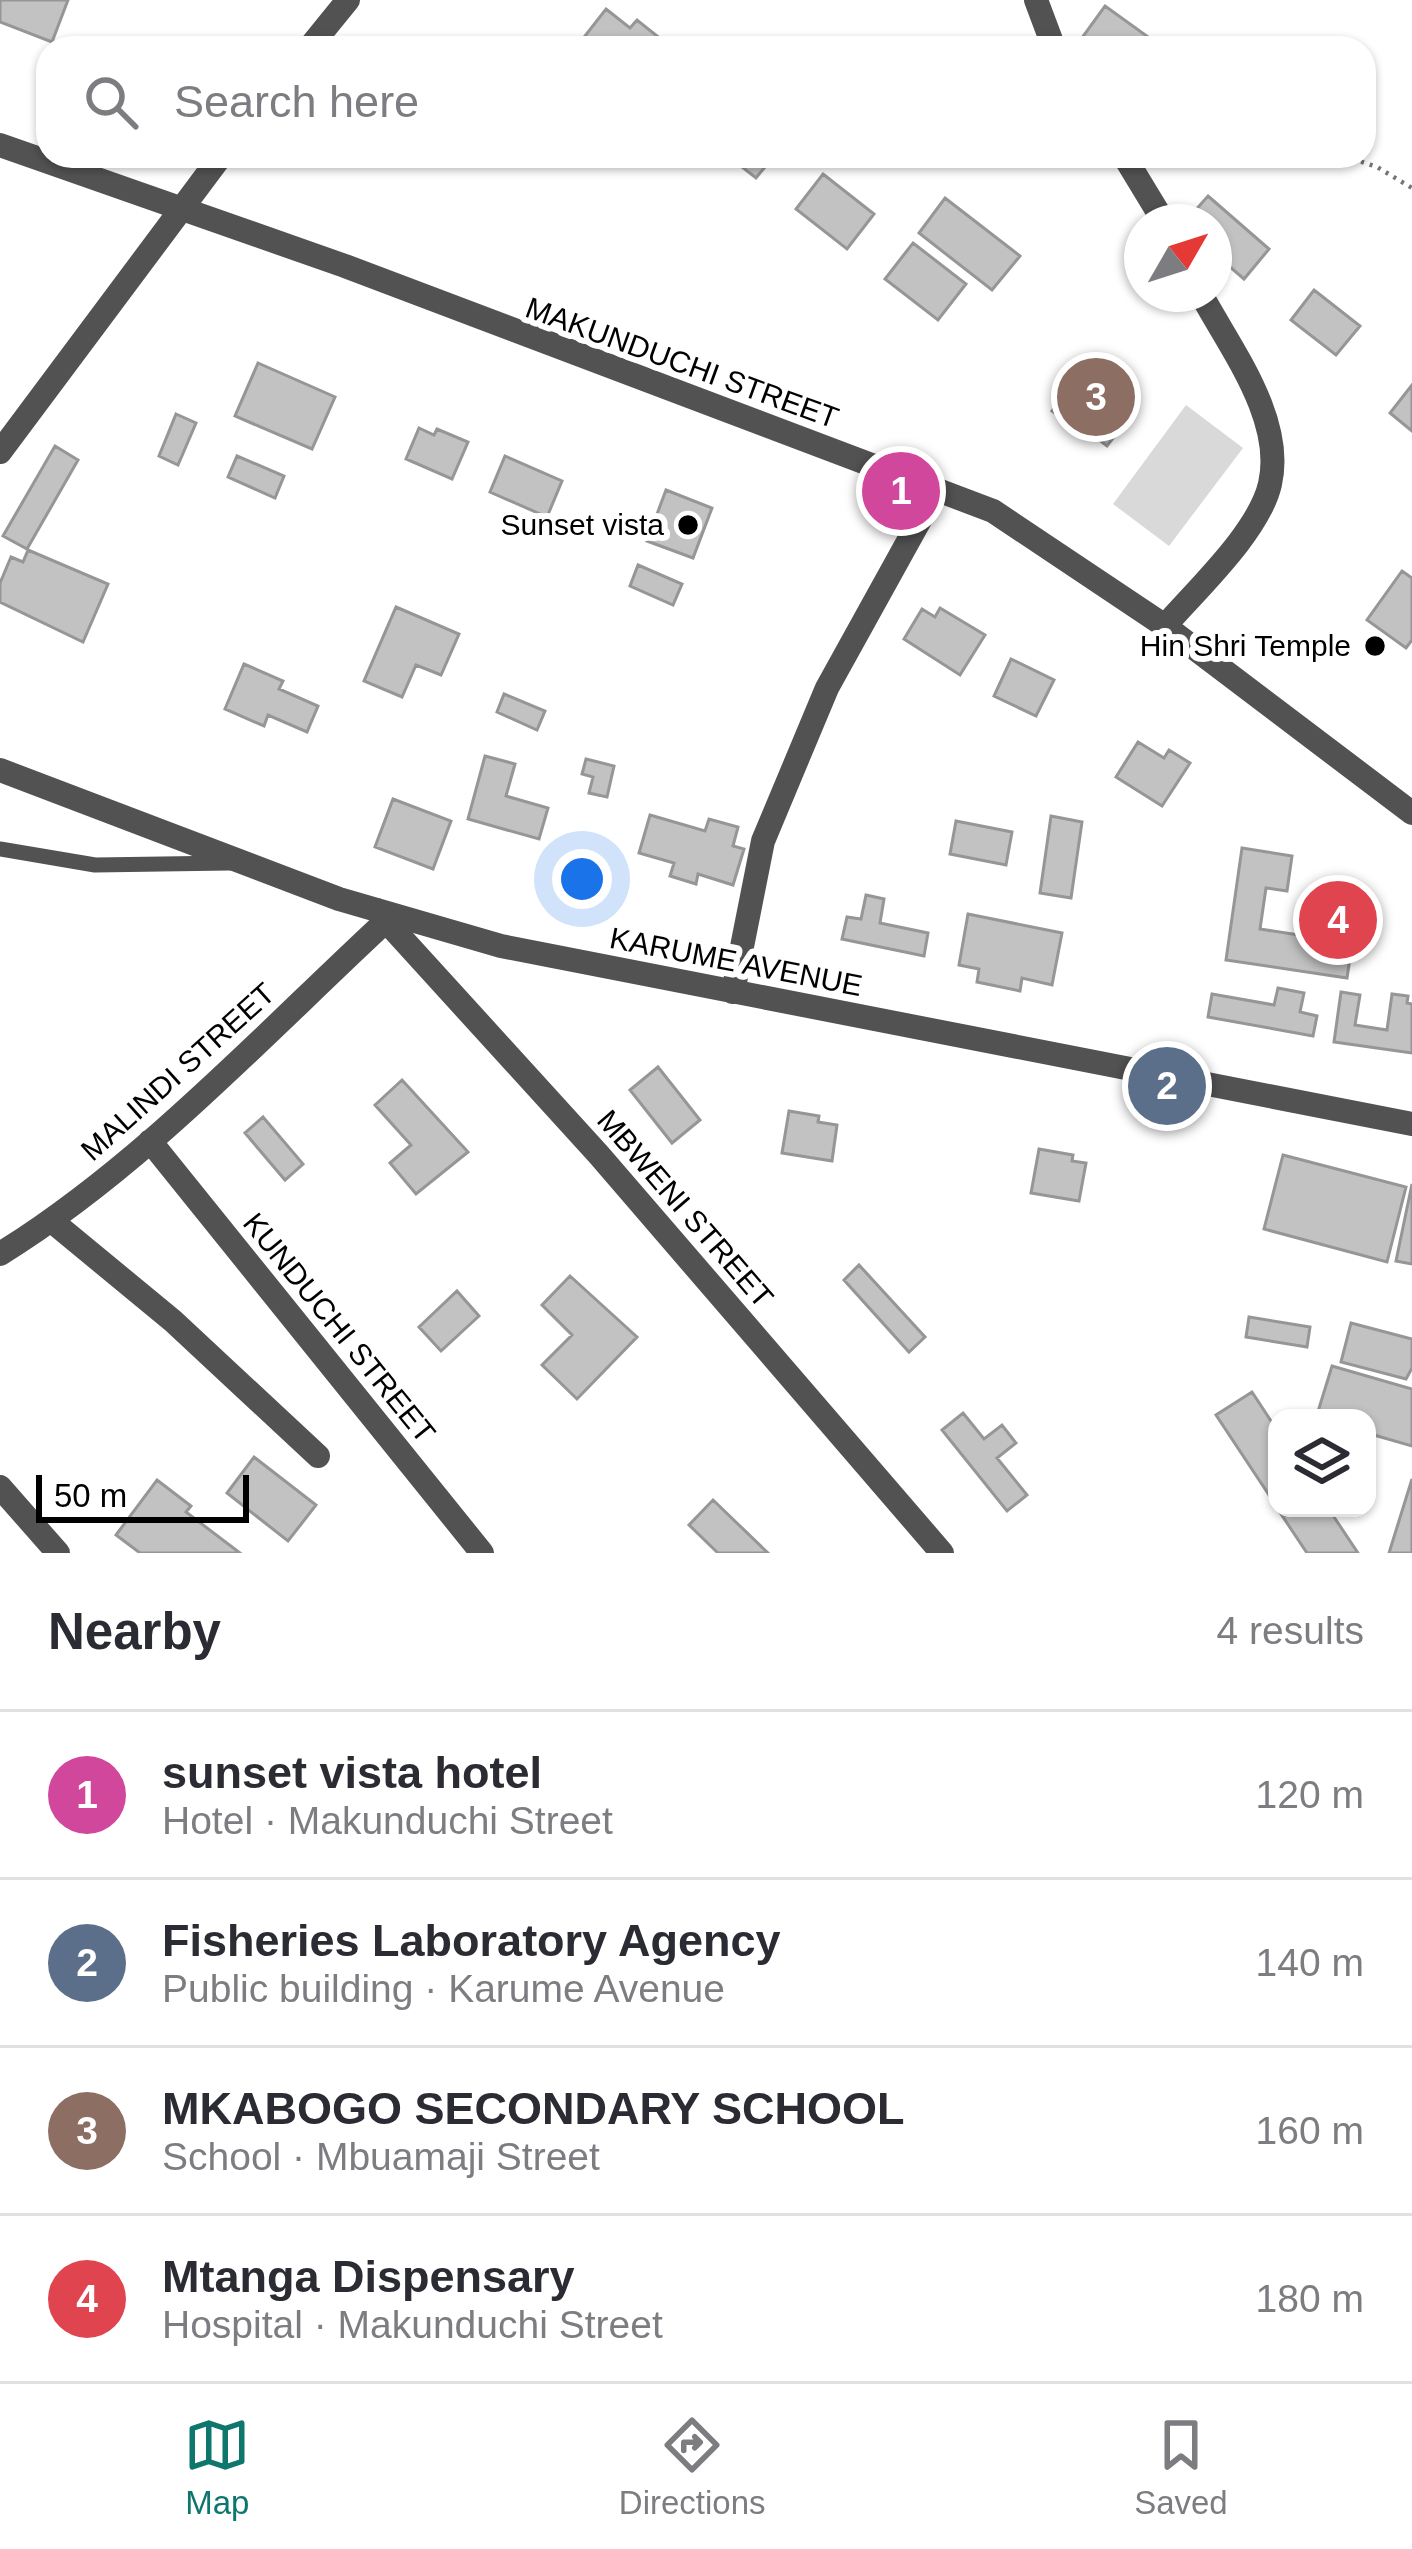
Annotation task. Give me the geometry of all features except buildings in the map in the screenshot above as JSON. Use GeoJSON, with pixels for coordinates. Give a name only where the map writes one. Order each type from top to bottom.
{"type":"FeatureCollection","features":[{"type":"Feature","properties":{"kind":"street"},"geometry":{"type":"LineString","coordinates":[[318,36],[347,0]]}},
{"type":"Feature","properties":{"kind":"street"},"geometry":{"type":"LineString","coordinates":[[1036,0],[1050,36]]}},
{"type":"Feature","properties":{"kind":"street","name":"MAKUNDUCHI STREET"},"geometry":{"type":"LineString","coordinates":[[0,145],[36,157]]}},
{"type":"Feature","properties":{"kind":"street","name":"MAKUNDUCHI STREET"},"geometry":{"type":"LineString","coordinates":[[67,168],[993,512],[1165,626],[1412,813]]}},
{"type":"Feature","properties":{"kind":"street"},"geometry":{"type":"LineString","coordinates":[[0,452],[211,168]]}},
{"type":"Feature","properties":{"kind":"street"},"geometry":{"type":"LineString","coordinates":[[1131,168],[1153,204]]}},
{"type":"Feature","properties":{"kind":"street"},"geometry":{"type":"LineString","coordinates":[[1165,626],[1254,518],[1270,485],[1272,452],[1263,412],[1211,312]]}},
{"type":"Feature","properties":{"kind":"street"},"geometry":{"type":"LineString","coordinates":[[734,992],[763,841],[827,688],[937,491]]}},
{"type":"Feature","properties":{"kind":"street","name":"KARUME AVENUE"},"geometry":{"type":"LineString","coordinates":[[0,770],[381,916],[501,946],[1412,1124]]}},
{"type":"Feature","properties":{"kind":"street","name":"MALINDI STREET"},"geometry":{"type":"LineString","coordinates":[[0,1254],[53,1222],[150,1141],[381,916]]}},
{"type":"Feature","properties":{"kind":"street","name":"MBWENI STREET"},"geometry":{"type":"LineString","coordinates":[[381,916],[583,1137],[942,1553]]}},
{"type":"Feature","properties":{"kind":"street","name":"KUNDUCHI STREET"},"geometry":{"type":"LineString","coordinates":[[150,1141],[482,1553]]}},
{"type":"Feature","properties":{"kind":"street"},"geometry":{"type":"LineString","coordinates":[[53,1222],[172,1321],[318,1456]]}},
{"type":"Feature","properties":{"kind":"street"},"geometry":{"type":"LineString","coordinates":[[0,1487],[58,1553]]}},
{"type":"Feature","properties":{"kind":"lane"},"geometry":{"type":"LineString","coordinates":[[0,849],[95,865],[239,862]]}},
{"type":"Feature","properties":{"kind":"path"},"geometry":{"type":"LineString","coordinates":[[1376,167],[1412,188]]}},
{"type":"Feature","properties":{"kind":"shaded area"},"geometry":{"type":"Polygon","coordinates":[[[1186,405],[1243,448],[1169,546],[1113,504],[1186,405]]]}},
{"type":"Feature","properties":{"kind":"place","name":"MKABOGO SECONDARY SCHOOL"},"geometry":{"type":"Point","coordinates":[1096,397]}},
{"type":"Feature","properties":{"kind":"place","name":"sunset vista hotel"},"geometry":{"type":"Point","coordinates":[901,491]}},
{"type":"Feature","properties":{"kind":"place","name":"Sunset vista"},"geometry":{"type":"Point","coordinates":[688,525]}},
{"type":"Feature","properties":{"kind":"place","name":"Hin Shri Temple"},"geometry":{"type":"Point","coordinates":[1375,646]}},
{"type":"Feature","properties":{"kind":"place","name":"Mtanga Dispensary"},"geometry":{"type":"Point","coordinates":[1338,920]}},
{"type":"Feature","properties":{"kind":"place","name":"Fisheries Laboratory Agency"},"geometry":{"type":"Point","coordinates":[1167,1086]}}]}
